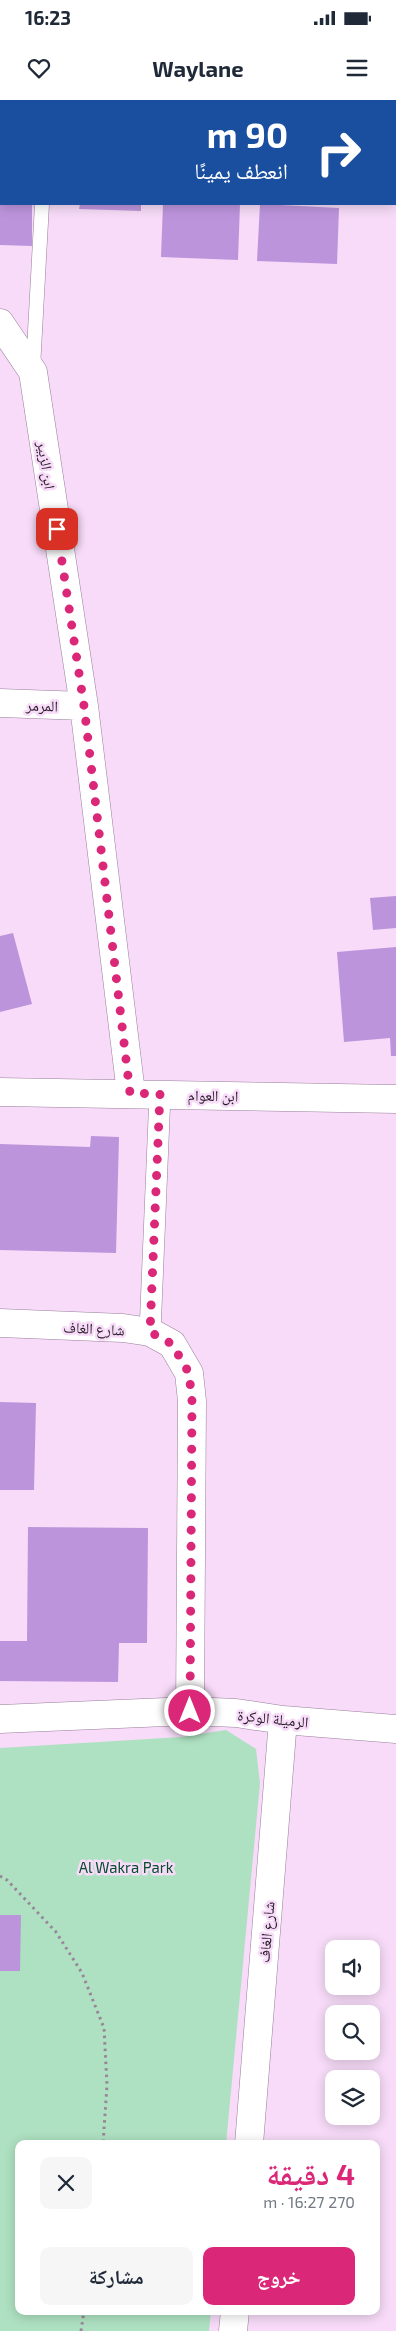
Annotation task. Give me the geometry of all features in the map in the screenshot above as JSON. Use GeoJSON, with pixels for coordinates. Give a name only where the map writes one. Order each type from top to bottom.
{"type":"FeatureCollection","features":[{"type":"Feature","properties":{"kind":"street","name":"ابن الزبير"},"geometry":{"type":"LineString","coordinates":[[0,323],[33,372],[84,706],[130,1093]]}},
{"type":"Feature","properties":{"kind":"street","name":"المرمر"},"geometry":{"type":"LineString","coordinates":[[0,703],[84,706]]}},
{"type":"Feature","properties":{"kind":"street","name":"ابن العوام"},"geometry":{"type":"LineString","coordinates":[[0,1092],[396,1099]]}},
{"type":"Feature","properties":{"kind":"street"},"geometry":{"type":"LineString","coordinates":[[150,1332],[160,1094]]}},
{"type":"Feature","properties":{"kind":"street","name":"شارع الغاف"},"geometry":{"type":"LineString","coordinates":[[0,1323],[123,1328],[150,1332],[172,1344],[189,1373],[191,1392],[190,1711]]}},
{"type":"Feature","properties":{"kind":"street","name":"الرميلة الوكرة"},"geometry":{"type":"LineString","coordinates":[[0,1719],[190,1711],[236,1713],[283,1720],[396,1729]]}},
{"type":"Feature","properties":{"kind":"street","name":"شارع الغاف"},"geometry":{"type":"LineString","coordinates":[[249,2140],[283,1720]]}},
{"type":"Feature","properties":{"kind":"street"},"geometry":{"type":"LineString","coordinates":[[233,2331],[235,2315]]}},
{"type":"Feature","properties":{"kind":"lane"},"geometry":{"type":"LineString","coordinates":[[33,372],[42,205]]}},
{"type":"Feature","properties":{"kind":"path"},"geometry":{"type":"LineString","coordinates":[[0,1876],[7,1880],[56,1932],[82,1973],[104,2028],[107,2085],[103,2140]]}},
{"type":"Feature","properties":{"kind":"path"},"geometry":{"type":"LineString","coordinates":[[81,2331],[83,2315]]}},
{"type":"Feature","properties":{"kind":"green space","name":"Al Wakra Park"},"geometry":{"type":"Polygon","coordinates":[[[226,1730],[256,1749],[260,1783],[226,2140],[15,2140],[15,2315],[211,2315],[209,2331],[0,2331],[0,1748],[181,1737],[226,1730]]]}},
{"type":"Feature","properties":{"kind":"building"},"geometry":{"type":"Polygon","coordinates":[[[0,205],[32,205],[32,246],[0,245],[0,205]]]}},
{"type":"Feature","properties":{"kind":"building"},"geometry":{"type":"Polygon","coordinates":[[[80,205],[141,205],[141,211],[79,209],[80,205]]]}},
{"type":"Feature","properties":{"kind":"building"},"geometry":{"type":"Polygon","coordinates":[[[163,205],[240,205],[238,260],[161,257],[163,205]]]}},
{"type":"Feature","properties":{"kind":"building"},"geometry":{"type":"Polygon","coordinates":[[[260,205],[339,208],[337,264],[257,261],[260,205]]]}},
{"type":"Feature","properties":{"kind":"building"},"geometry":{"type":"Polygon","coordinates":[[[396,896],[396,928],[373,930],[370,898],[396,896]]]}},
{"type":"Feature","properties":{"kind":"building"},"geometry":{"type":"Polygon","coordinates":[[[13,933],[32,1004],[0,1012],[0,936],[13,933]]]}},
{"type":"Feature","properties":{"kind":"building"},"geometry":{"type":"Polygon","coordinates":[[[396,947],[396,1056],[391,1056],[390,1038],[344,1042],[337,952],[396,947]]]}},
{"type":"Feature","properties":{"kind":"building"},"geometry":{"type":"Polygon","coordinates":[[[91,1136],[119,1137],[116,1253],[0,1250],[0,1144],[90,1147],[91,1136]]]}},
{"type":"Feature","properties":{"kind":"building"},"geometry":{"type":"Polygon","coordinates":[[[0,1402],[36,1403],[34,1490],[0,1490],[0,1402]]]}},
{"type":"Feature","properties":{"kind":"building"},"geometry":{"type":"Polygon","coordinates":[[[28,1527],[148,1528],[147,1643],[119,1643],[118,1682],[0,1681],[0,1641],[27,1641],[28,1527]]]}},
{"type":"Feature","properties":{"kind":"building"},"geometry":{"type":"Polygon","coordinates":[[[0,1915],[21,1915],[20,1971],[0,1971],[0,1915]]]}},
{"type":"Feature","properties":{"kind":"route"},"geometry":{"type":"LineString","coordinates":[[57,529],[84,706],[130,1093],[160,1094],[150,1332],[172,1344],[189,1373],[192,1401],[190,1711]]}}]}
